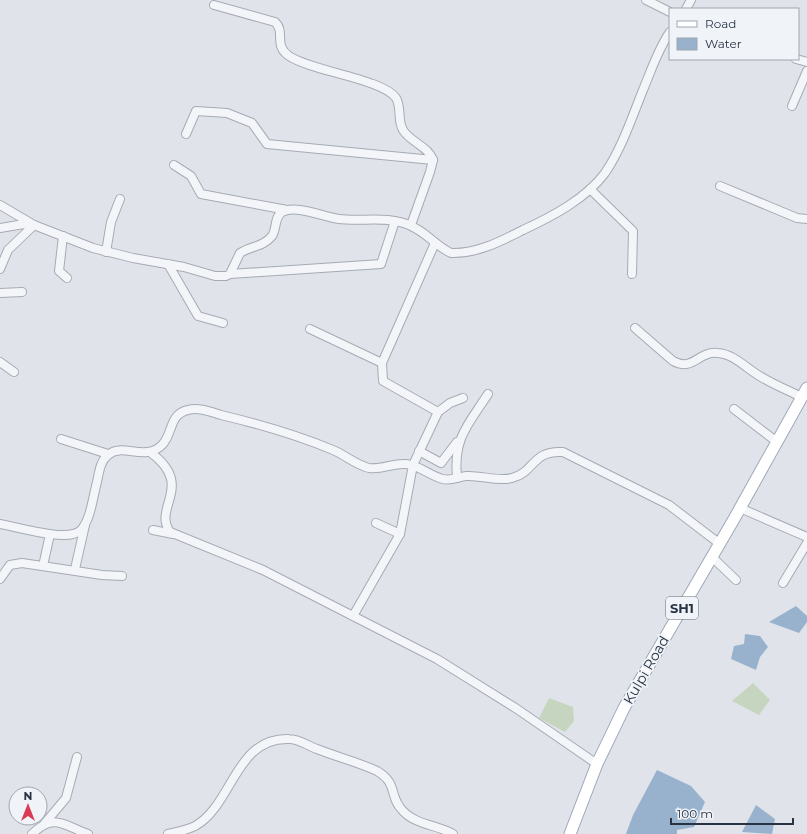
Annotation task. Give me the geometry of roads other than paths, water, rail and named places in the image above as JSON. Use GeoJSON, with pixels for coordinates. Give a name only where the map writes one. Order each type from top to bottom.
{"type":"FeatureCollection","features":[{"type":"Feature","properties":{"kind":"main road","name":"Kulpi Road"},"geometry":{"type":"LineString","coordinates":[[570,834],[597,764],[624,708],[720,544],[804,392]]}},
{"type":"Feature","properties":{"kind":"street"},"geometry":{"type":"LineString","coordinates":[[646,0],[669,12]]}},
{"type":"Feature","properties":{"kind":"street"},"geometry":{"type":"LineString","coordinates":[[214,5],[275,22],[280,28],[280,45],[282,50],[296,60],[374,85],[392,93],[398,103],[403,131],[428,152],[433,160],[411,225]]}},
{"type":"Feature","properties":{"kind":"street"},"geometry":{"type":"LineString","coordinates":[[174,165],[191,176],[201,194],[288,210],[309,212],[339,219],[395,221],[411,225],[451,253],[460,253],[492,244],[533,226],[590,189],[604,173],[617,150],[651,70],[669,34]]}},
{"type":"Feature","properties":{"kind":"street"},"geometry":{"type":"LineString","coordinates":[[792,106],[807,71]]}},
{"type":"Feature","properties":{"kind":"street"},"geometry":{"type":"LineString","coordinates":[[186,134],[196,111],[227,112],[252,123],[267,144],[433,160]]}},
{"type":"Feature","properties":{"kind":"street"},"geometry":{"type":"LineString","coordinates":[[720,186],[797,218],[807,219]]}},
{"type":"Feature","properties":{"kind":"street"},"geometry":{"type":"LineString","coordinates":[[590,189],[633,231],[632,274]]}},
{"type":"Feature","properties":{"kind":"street"},"geometry":{"type":"LineString","coordinates":[[106,252],[111,222],[120,199]]}},
{"type":"Feature","properties":{"kind":"street"},"geometry":{"type":"LineString","coordinates":[[0,205],[34,226]]}},
{"type":"Feature","properties":{"kind":"street"},"geometry":{"type":"LineString","coordinates":[[230,274],[240,253],[263,245],[272,236],[278,216],[281,212],[288,210]]}},
{"type":"Feature","properties":{"kind":"street"},"geometry":{"type":"LineString","coordinates":[[0,228],[24,224],[34,226],[106,252],[168,264],[215,276],[226,276],[230,274],[381,264],[395,221]]}},
{"type":"Feature","properties":{"kind":"street"},"geometry":{"type":"LineString","coordinates":[[0,269],[8,250],[34,226]]}},
{"type":"Feature","properties":{"kind":"street"},"geometry":{"type":"LineString","coordinates":[[63,236],[59,271],[67,278]]}},
{"type":"Feature","properties":{"kind":"street"},"geometry":{"type":"LineString","coordinates":[[435,243],[382,363],[383,381],[438,412]]}},
{"type":"Feature","properties":{"kind":"street"},"geometry":{"type":"LineString","coordinates":[[168,264],[198,316],[223,323]]}},
{"type":"Feature","properties":{"kind":"street"},"geometry":{"type":"LineString","coordinates":[[0,293],[22,292]]}},
{"type":"Feature","properties":{"kind":"street"},"geometry":{"type":"LineString","coordinates":[[635,328],[679,364],[691,364],[704,355],[720,352],[740,362],[757,375],[804,392]]}},
{"type":"Feature","properties":{"kind":"street"},"geometry":{"type":"LineString","coordinates":[[310,329],[382,363]]}},
{"type":"Feature","properties":{"kind":"street"},"geometry":{"type":"LineString","coordinates":[[0,362],[14,372]]}},
{"type":"Feature","properties":{"kind":"street"},"geometry":{"type":"LineString","coordinates":[[419,451],[442,463],[488,394]]}},
{"type":"Feature","properties":{"kind":"street"},"geometry":{"type":"LineString","coordinates":[[353,616],[400,534],[413,465],[438,412],[450,403],[463,398]]}},
{"type":"Feature","properties":{"kind":"street"},"geometry":{"type":"LineString","coordinates":[[734,408],[777,442]]}},
{"type":"Feature","properties":{"kind":"street"},"geometry":{"type":"LineString","coordinates":[[75,570],[86,520],[102,463],[108,454],[117,450],[150,452],[163,444],[176,416],[189,409],[200,410],[306,440],[370,468],[404,464],[413,465],[443,479],[473,476],[510,479],[519,476],[540,456],[548,452],[563,452],[669,505],[720,544]]}},
{"type":"Feature","properties":{"kind":"street"},"geometry":{"type":"LineString","coordinates":[[457,478],[456,454],[462,435]]}},
{"type":"Feature","properties":{"kind":"street"},"geometry":{"type":"LineString","coordinates":[[61,439],[108,454]]}},
{"type":"Feature","properties":{"kind":"street"},"geometry":{"type":"LineString","coordinates":[[150,452],[168,468],[170,474],[172,488],[166,522],[170,532],[175,535]]}},
{"type":"Feature","properties":{"kind":"street"},"geometry":{"type":"LineString","coordinates":[[740,508],[807,537]]}},
{"type":"Feature","properties":{"kind":"street"},"geometry":{"type":"LineString","coordinates":[[0,524],[68,536],[76,534],[82,529],[86,520]]}},
{"type":"Feature","properties":{"kind":"street"},"geometry":{"type":"LineString","coordinates":[[376,523],[400,534]]}},
{"type":"Feature","properties":{"kind":"street"},"geometry":{"type":"LineString","coordinates":[[153,530],[175,535],[243,561],[437,659],[517,709],[597,764]]}},
{"type":"Feature","properties":{"kind":"street"},"geometry":{"type":"LineString","coordinates":[[43,566],[50,534]]}},
{"type":"Feature","properties":{"kind":"street"},"geometry":{"type":"LineString","coordinates":[[783,583],[807,543]]}},
{"type":"Feature","properties":{"kind":"street"},"geometry":{"type":"LineString","coordinates":[[712,557],[736,580]]}},
{"type":"Feature","properties":{"kind":"street"},"geometry":{"type":"LineString","coordinates":[[0,579],[10,565],[22,563],[102,575],[122,576]]}},
{"type":"Feature","properties":{"kind":"street"},"geometry":{"type":"LineString","coordinates":[[168,834],[195,826],[213,810],[233,778],[256,748],[270,741],[289,739],[378,771],[390,780],[396,800],[406,814],[428,825],[453,834]]}},
{"type":"Feature","properties":{"kind":"street"},"geometry":{"type":"LineString","coordinates":[[48,819],[66,798],[77,757]]}},
{"type":"Feature","properties":{"kind":"street"},"geometry":{"type":"LineString","coordinates":[[48,823],[58,822],[88,834]]}},
{"type":"Feature","properties":{"kind":"street"},"geometry":{"type":"LineString","coordinates":[[32,834],[41,826]]}},
{"type":"Feature","properties":{"kind":"water"},"geometry":{"type":"Polygon","coordinates":[[[796,606],[807,616],[807,622],[799,633],[769,622],[796,606]]]}},
{"type":"Feature","properties":{"kind":"water"},"geometry":{"type":"Polygon","coordinates":[[[745,634],[760,636],[768,647],[760,657],[756,670],[731,659],[734,646],[744,644],[745,634]]]}},
{"type":"Feature","properties":{"kind":"water"},"geometry":{"type":"Polygon","coordinates":[[[657,770],[691,786],[705,802],[694,827],[677,830],[677,834],[626,834],[633,815],[657,770]]]}},
{"type":"Feature","properties":{"kind":"water"},"geometry":{"type":"Polygon","coordinates":[[[756,805],[775,819],[772,834],[742,832],[756,805]]]}}]}
